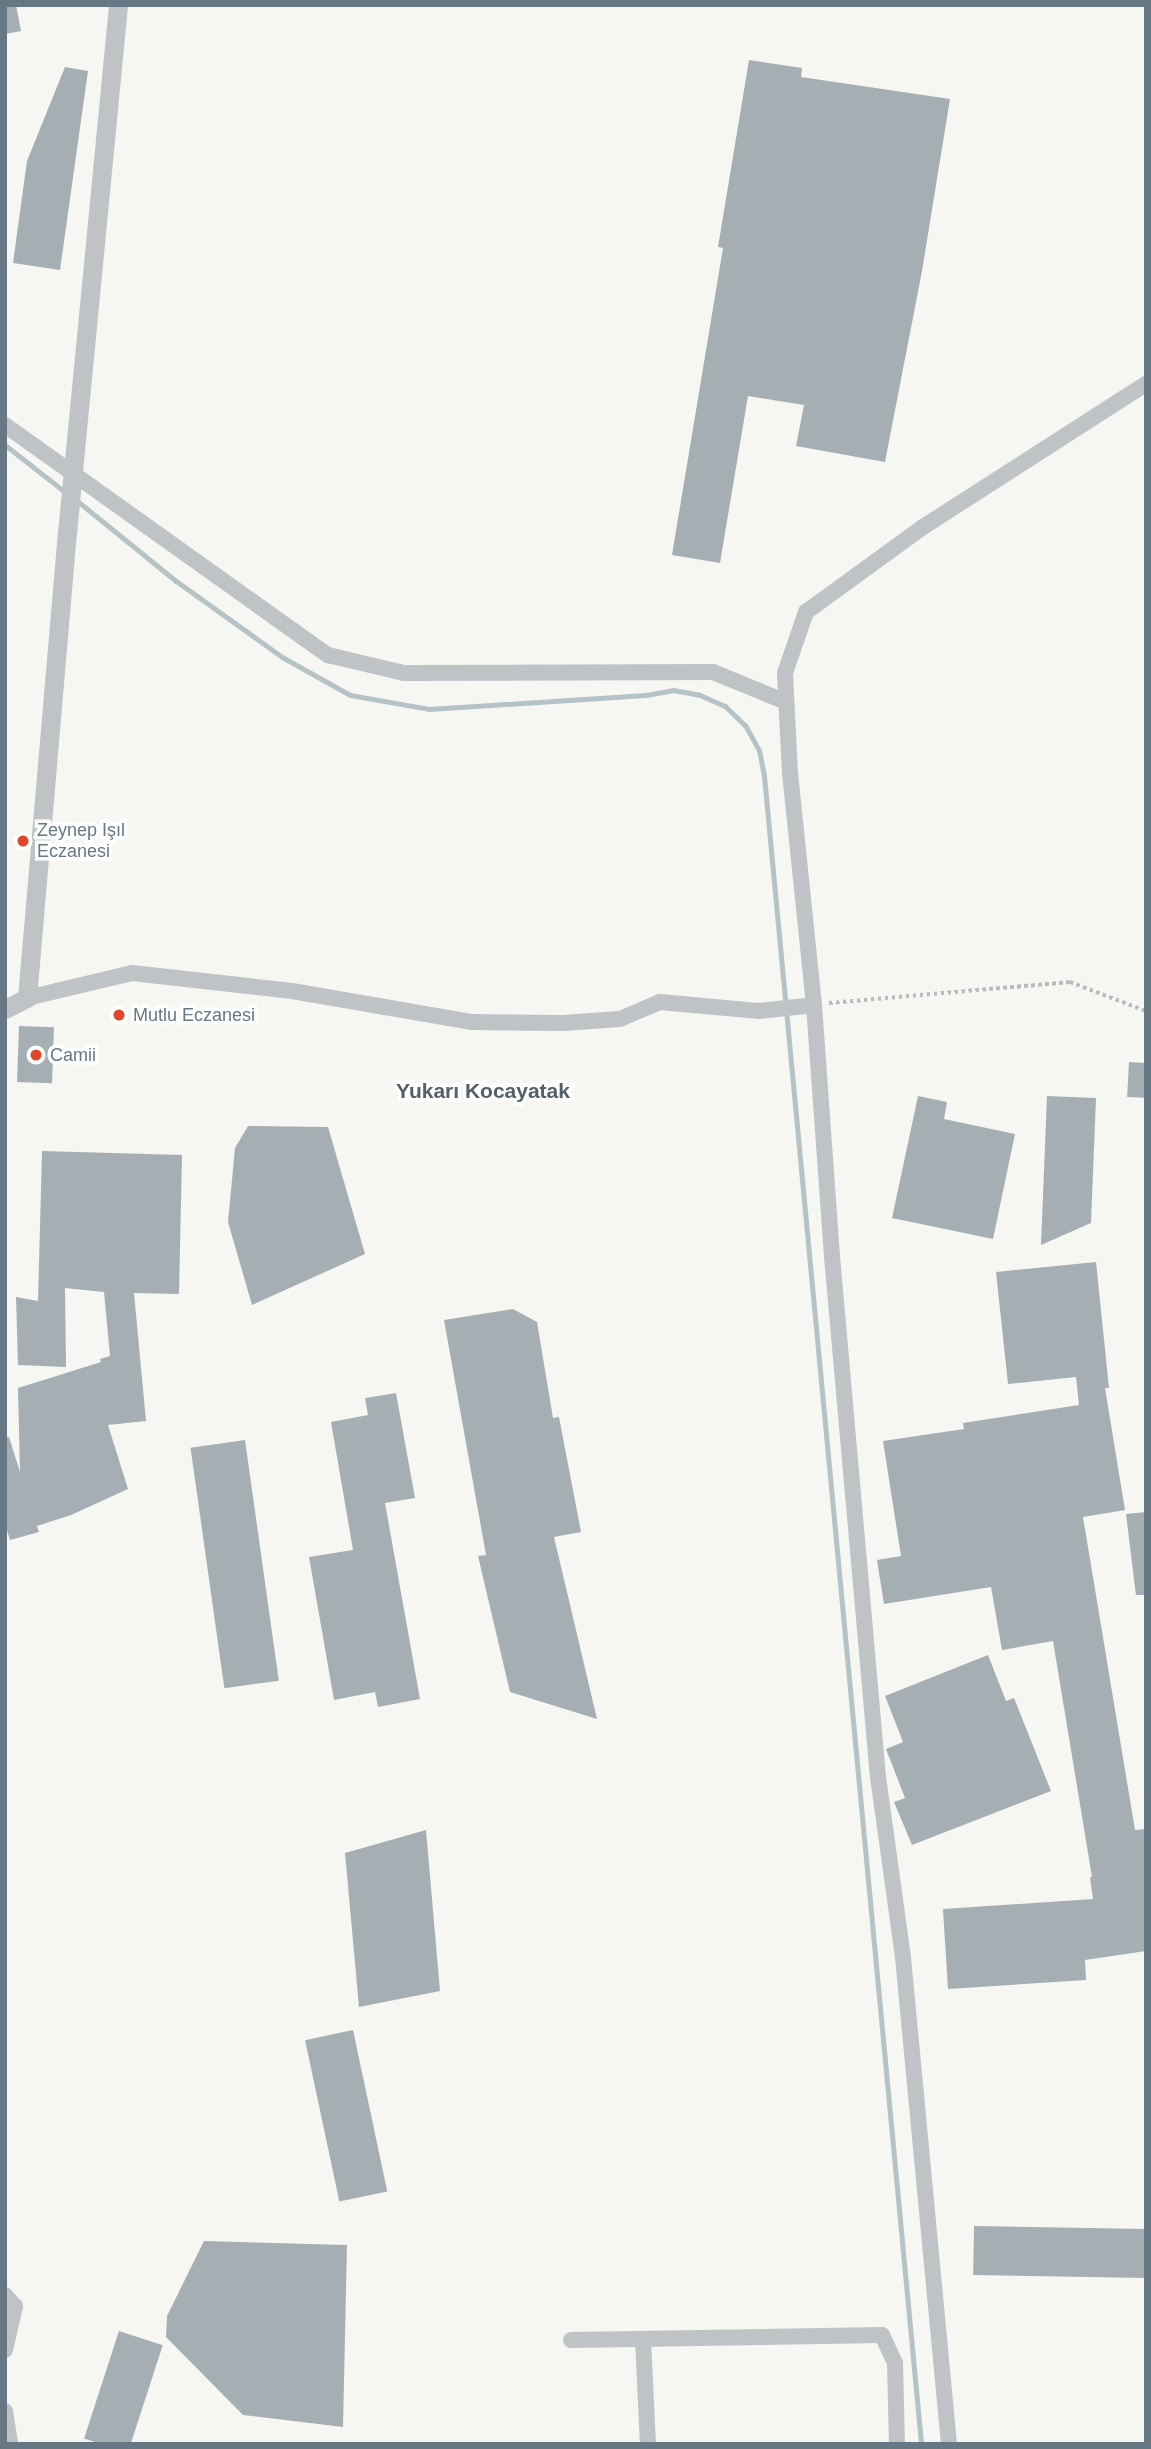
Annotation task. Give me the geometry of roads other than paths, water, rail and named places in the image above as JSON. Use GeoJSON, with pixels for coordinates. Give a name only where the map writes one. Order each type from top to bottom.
{"type":"FeatureCollection","features":[{"type":"Feature","properties":{"kind":"street"},"geometry":{"type":"LineString","coordinates":[[27,998],[72,476],[118,5]]}},
{"type":"Feature","properties":{"kind":"street"},"geometry":{"type":"LineString","coordinates":[[948,2444],[902,1957],[878,1777],[790,773],[785,673],[806,612],[923,527],[1146,384]]}},
{"type":"Feature","properties":{"kind":"street"},"geometry":{"type":"LineString","coordinates":[[5,425],[72,476],[328,655],[404,673],[713,672],[786,702]]}},
{"type":"Feature","properties":{"kind":"street"},"geometry":{"type":"LineString","coordinates":[[5,1009],[27,998],[132,972],[292,991],[472,1022],[563,1023],[620,1019],[660,1002],[758,1011],[810,1005]]}},
{"type":"Feature","properties":{"kind":"street"},"geometry":{"type":"LineString","coordinates":[[5,2295],[15,2306],[5,2350]]}},
{"type":"Feature","properties":{"kind":"street"},"geometry":{"type":"LineString","coordinates":[[571,2340],[882,2335],[895,2363],[897,2444]]}},
{"type":"Feature","properties":{"kind":"street"},"geometry":{"type":"LineString","coordinates":[[643,2339],[648,2444]]}},
{"type":"Feature","properties":{"kind":"street"},"geometry":{"type":"LineString","coordinates":[[5,2411],[10,2444]]}},
{"type":"Feature","properties":{"kind":"waterway"},"geometry":{"type":"LineString","coordinates":[[5,445],[65,492]]}},
{"type":"Feature","properties":{"kind":"waterway"},"geometry":{"type":"LineString","coordinates":[[76,500],[176,581],[282,657],[350,695],[429,709],[646,695],[673,690],[700,695],[725,706],[745,725],[759,750],[764,776],[921,2444]]}},
{"type":"Feature","properties":{"kind":"place","name":"Zeynep Işıl Eczanesi"},"geometry":{"type":"Point","coordinates":[23,841]}},
{"type":"Feature","properties":{"kind":"place","name":"Mutlu Eczanesi"},"geometry":{"type":"Point","coordinates":[119,1015]}},
{"type":"Feature","properties":{"kind":"place","name":"Camii"},"geometry":{"type":"Point","coordinates":[36,1055]}},
{"type":"Feature","properties":{"kind":"district","name":"Yukarı Kocayatak"},"geometry":{"type":"Point","coordinates":[483,1091]}}]}
